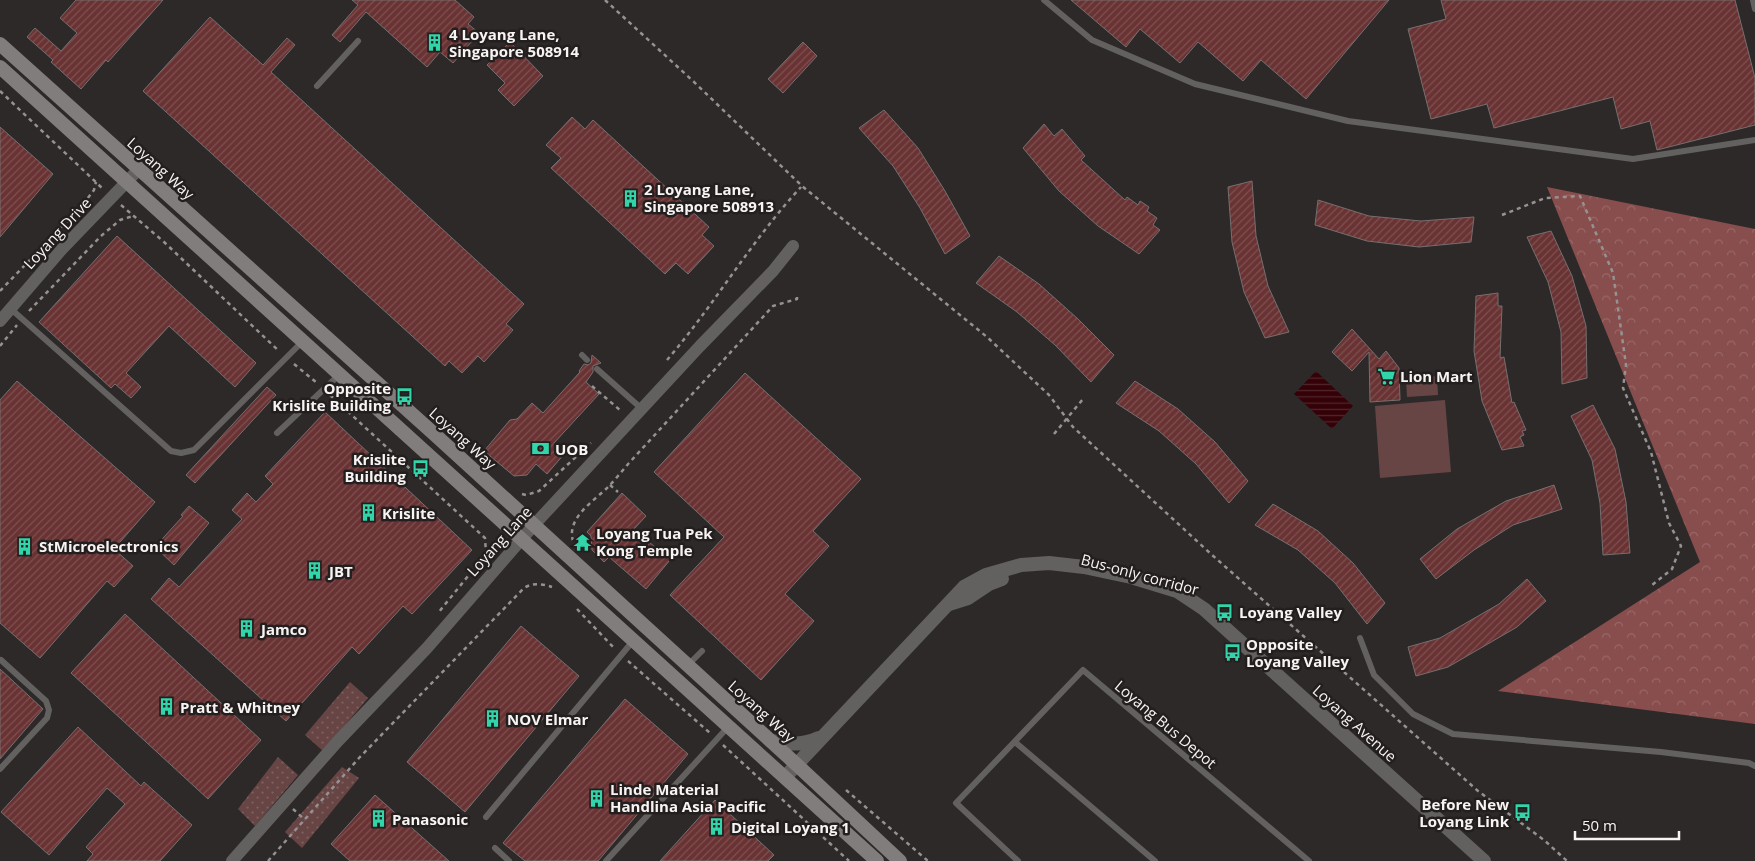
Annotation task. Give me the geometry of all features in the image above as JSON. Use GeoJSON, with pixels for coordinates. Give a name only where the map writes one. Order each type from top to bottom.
{"type":"FeatureCollection","features":[{"type":"Feature","properties":{"kind":"main road","name":"Loyang Way"},"geometry":{"type":"LineString","coordinates":[[0,44],[534,525],[900,861]]}},
{"type":"Feature","properties":{"kind":"main road"},"geometry":{"type":"LineString","coordinates":[[0,67],[877,861]]}},
{"type":"Feature","properties":{"kind":"street","name":"Loyang Drive"},"geometry":{"type":"LineString","coordinates":[[0,321],[62,249],[139,169]]}},
{"type":"Feature","properties":{"kind":"street","name":"Loyang Lane"},"geometry":{"type":"LineString","coordinates":[[232,861],[325,755],[427,648],[523,539],[637,404],[773,271],[793,246]]}},
{"type":"Feature","properties":{"kind":"street","name":"Bus-only corridor"},"geometry":{"type":"LineString","coordinates":[[785,777],[946,605],[968,598],[989,584],[1022,573],[1049,570],[1083,574],[1129,585],[1204,608]]}},
{"type":"Feature","properties":{"kind":"street","name":"Loyang Avenue"},"geometry":{"type":"LineString","coordinates":[[1204,608],[1484,861]]}},
{"type":"Feature","properties":{"kind":"street"},"geometry":{"type":"LineString","coordinates":[[771,741],[794,745],[821,738]]}},
{"type":"Feature","properties":{"kind":"lane"},"geometry":{"type":"LineString","coordinates":[[1044,0],[1092,40],[1195,84],[1348,121],[1633,159],[1755,140]]}},
{"type":"Feature","properties":{"kind":"lane"},"geometry":{"type":"LineString","coordinates":[[1753,0],[1755,9]]}},
{"type":"Feature","properties":{"kind":"lane"},"geometry":{"type":"LineString","coordinates":[[317,86],[358,41]]}},
{"type":"Feature","properties":{"kind":"lane"},"geometry":{"type":"LineString","coordinates":[[11,309],[171,450],[181,452],[194,450],[303,341]]}},
{"type":"Feature","properties":{"kind":"lane"},"geometry":{"type":"LineString","coordinates":[[582,355],[588,360]]}},
{"type":"Feature","properties":{"kind":"lane"},"geometry":{"type":"LineString","coordinates":[[597,368],[637,404]]}},
{"type":"Feature","properties":{"kind":"lane"},"geometry":{"type":"LineString","coordinates":[[278,433],[340,374]]}},
{"type":"Feature","properties":{"kind":"lane"},"geometry":{"type":"LineString","coordinates":[[1360,638],[1374,676],[1413,714],[1453,734],[1661,752],[1755,766]]}},
{"type":"Feature","properties":{"kind":"lane"},"geometry":{"type":"LineString","coordinates":[[486,817],[634,640]]}},
{"type":"Feature","properties":{"kind":"lane"},"geometry":{"type":"LineString","coordinates":[[688,665],[702,650]]}},
{"type":"Feature","properties":{"kind":"lane"},"geometry":{"type":"LineString","coordinates":[[0,769],[47,718],[49,710],[46,702],[1,660]]}},
{"type":"Feature","properties":{"kind":"lane","name":"Loyang Bus Depot"},"geometry":{"type":"LineString","coordinates":[[1018,861],[956,803],[1083,670],[1309,861]]}},
{"type":"Feature","properties":{"kind":"lane"},"geometry":{"type":"LineString","coordinates":[[606,861],[728,726]]}},
{"type":"Feature","properties":{"kind":"lane"},"geometry":{"type":"LineString","coordinates":[[1015,742],[1156,861]]}},
{"type":"Feature","properties":{"kind":"lane"},"geometry":{"type":"LineString","coordinates":[[495,848],[509,861]]}},
{"type":"Feature","properties":{"kind":"path"},"geometry":{"type":"LineString","coordinates":[[605,0],[693,81],[802,186],[987,337],[1049,395],[1066,420],[1100,454],[1203,547],[1478,791],[1544,840],[1567,861]]}},
{"type":"Feature","properties":{"kind":"path"},"geometry":{"type":"LineString","coordinates":[[0,91],[112,197],[286,357],[324,388],[485,538]]}},
{"type":"Feature","properties":{"kind":"path"},"geometry":{"type":"LineString","coordinates":[[0,291],[81,207],[94,190],[96,182]]}},
{"type":"Feature","properties":{"kind":"path"},"geometry":{"type":"LineString","coordinates":[[664,364],[694,328],[769,223],[802,186]]}},
{"type":"Feature","properties":{"kind":"path"},"geometry":{"type":"LineString","coordinates":[[1502,215],[1546,198],[1580,196],[1613,273],[1626,365],[1623,388],[1651,452],[1669,523],[1680,546],[1672,568],[1652,586]]}},
{"type":"Feature","properties":{"kind":"path"},"geometry":{"type":"LineString","coordinates":[[0,346],[21,319],[101,236],[120,220],[134,216]]}},
{"type":"Feature","properties":{"kind":"path"},"geometry":{"type":"LineString","coordinates":[[575,545],[572,539],[572,527],[578,516],[610,485],[628,462],[773,306],[797,299],[797,294]]}},
{"type":"Feature","properties":{"kind":"path"},"geometry":{"type":"LineString","coordinates":[[592,386],[621,411],[637,404]]}},
{"type":"Feature","properties":{"kind":"path"},"geometry":{"type":"LineString","coordinates":[[1054,434],[1083,399]]}},
{"type":"Feature","properties":{"kind":"path"},"geometry":{"type":"LineString","coordinates":[[526,495],[539,491],[595,439]]}},
{"type":"Feature","properties":{"kind":"path"},"geometry":{"type":"LineString","coordinates":[[568,454],[574,458]]}},
{"type":"Feature","properties":{"kind":"path"},"geometry":{"type":"LineString","coordinates":[[610,485],[618,492]]}},
{"type":"Feature","properties":{"kind":"path"},"geometry":{"type":"LineString","coordinates":[[268,861],[359,758],[523,589],[527,586],[540,584],[552,586],[558,593]]}},
{"type":"Feature","properties":{"kind":"path"},"geometry":{"type":"LineString","coordinates":[[572,605],[593,624],[621,656],[716,739],[849,861]]}},
{"type":"Feature","properties":{"kind":"shaded area"},"geometry":{"type":"Polygon","coordinates":[[[1316,371],[1353,406],[1332,429],[1294,394],[1316,371]]]}},
{"type":"Feature","properties":{"kind":"shaded area"},"geometry":{"type":"Polygon","coordinates":[[[1437,376],[1438,395],[1407,397],[1406,379],[1437,376]]]}},
{"type":"Feature","properties":{"kind":"shaded area"},"geometry":{"type":"Polygon","coordinates":[[[1445,400],[1451,472],[1380,478],[1375,406],[1445,400]]]}},
{"type":"Feature","properties":{"kind":"shaded area"},"geometry":{"type":"Polygon","coordinates":[[[350,682],[368,698],[323,751],[305,735],[350,682]]]}},
{"type":"Feature","properties":{"kind":"shaded area"},"geometry":{"type":"Polygon","coordinates":[[[278,757],[298,775],[255,826],[238,809],[278,757]]]}},
{"type":"Feature","properties":{"kind":"shaded area"},"geometry":{"type":"Polygon","coordinates":[[[342,767],[359,778],[302,848],[285,832],[342,767]]]}},
{"type":"Feature","properties":{"kind":"green space"},"geometry":{"type":"Polygon","coordinates":[[[1547,187],[1755,229],[1755,724],[1498,691],[1700,562],[1547,187]]]}},
{"type":"Feature","properties":{"kind":"building"},"geometry":{"type":"Polygon","coordinates":[[[76,0],[163,0],[108,62],[106,60],[81,89],[27,37],[35,28],[61,51],[77,33],[60,18],[76,0]]]}},
{"type":"Feature","properties":{"kind":"building","name":"4 Loyang Lane, Singapore 508914"},"geometry":{"type":"Polygon","coordinates":[[[352,0],[455,0],[474,17],[468,24],[479,33],[453,63],[440,52],[427,67],[366,12],[340,42],[332,35],[358,5],[352,0]]]}},
{"type":"Feature","properties":{"kind":"building"},"geometry":{"type":"Polygon","coordinates":[[[1071,0],[1389,0],[1306,99],[1261,60],[1243,81],[1198,42],[1180,63],[1140,29],[1126,47],[1071,0]]]}},
{"type":"Feature","properties":{"kind":"building"},"geometry":{"type":"Polygon","coordinates":[[[1441,0],[1735,0],[1755,78],[1755,125],[1657,150],[1650,121],[1621,129],[1613,97],[1494,128],[1487,104],[1431,119],[1408,29],[1446,19],[1441,0]]]}},
{"type":"Feature","properties":{"kind":"building"},"geometry":{"type":"Polygon","coordinates":[[[210,17],[263,65],[287,38],[295,45],[271,72],[524,304],[506,324],[513,330],[484,362],[478,356],[462,373],[449,361],[445,366],[143,91],[210,17]]]}},
{"type":"Feature","properties":{"kind":"building"},"geometry":{"type":"Polygon","coordinates":[[[510,42],[543,76],[514,106],[498,90],[505,83],[487,65],[510,42]]]}},
{"type":"Feature","properties":{"kind":"building"},"geometry":{"type":"Polygon","coordinates":[[[803,42],[817,56],[783,93],[768,79],[803,42]]]}},
{"type":"Feature","properties":{"kind":"building"},"geometry":{"type":"Polygon","coordinates":[[[884,110],[918,148],[970,236],[945,254],[920,208],[893,166],[859,128],[884,110]]]}},
{"type":"Feature","properties":{"kind":"building","name":"2 Loyang Lane, Singapore 508913"},"geometry":{"type":"Polygon","coordinates":[[[572,117],[585,129],[593,120],[709,227],[702,235],[714,246],[688,274],[676,263],[665,274],[551,168],[561,158],[546,145],[572,117]]]}},
{"type":"Feature","properties":{"kind":"building"},"geometry":{"type":"Polygon","coordinates":[[[1044,124],[1054,136],[1062,129],[1085,156],[1081,160],[1125,200],[1127,197],[1138,205],[1140,201],[1149,207],[1147,211],[1157,218],[1153,225],[1160,230],[1139,254],[1098,226],[1059,191],[1023,148],[1044,124]]]}},
{"type":"Feature","properties":{"kind":"building"},"geometry":{"type":"Polygon","coordinates":[[[0,127],[53,174],[0,237],[0,127]]]}},
{"type":"Feature","properties":{"kind":"building"},"geometry":{"type":"Polygon","coordinates":[[[1252,181],[1256,236],[1268,286],[1289,332],[1265,338],[1244,292],[1232,242],[1228,187],[1252,181]]]}},
{"type":"Feature","properties":{"kind":"building"},"geometry":{"type":"Polygon","coordinates":[[[1318,200],[1369,216],[1421,221],[1474,217],[1471,242],[1419,247],[1367,241],[1315,225],[1318,200]]]}},
{"type":"Feature","properties":{"kind":"building"},"geometry":{"type":"Polygon","coordinates":[[[1551,231],[1572,276],[1586,326],[1587,378],[1562,384],[1561,332],[1548,282],[1527,237],[1551,231]]]}},
{"type":"Feature","properties":{"kind":"building"},"geometry":{"type":"Polygon","coordinates":[[[117,236],[256,363],[235,387],[169,326],[126,373],[141,387],[131,398],[115,384],[111,388],[39,322],[117,236]]]}},
{"type":"Feature","properties":{"kind":"building"},"geometry":{"type":"Polygon","coordinates":[[[999,256],[1039,284],[1114,355],[1091,382],[1055,345],[1017,312],[976,283],[999,256]]]}},
{"type":"Feature","properties":{"kind":"building"},"geometry":{"type":"Polygon","coordinates":[[[1498,293],[1498,306],[1502,306],[1500,358],[1504,357],[1512,403],[1514,402],[1526,430],[1522,431],[1524,435],[1520,437],[1524,446],[1502,450],[1482,401],[1474,351],[1476,296],[1498,293]]]}},
{"type":"Feature","properties":{"kind":"building"},"geometry":{"type":"Polygon","coordinates":[[[1352,329],[1379,359],[1386,351],[1399,368],[1400,400],[1370,402],[1369,352],[1352,371],[1332,352],[1352,329]]]}},
{"type":"Feature","properties":{"kind":"building"},"geometry":{"type":"Polygon","coordinates":[[[592,355],[601,363],[593,366],[593,372],[586,382],[599,394],[554,443],[565,453],[547,474],[536,464],[527,475],[514,476],[484,451],[510,420],[517,419],[532,403],[543,413],[580,372],[584,364],[588,365],[591,363],[592,355]]]}},
{"type":"Feature","properties":{"kind":"building"},"geometry":{"type":"Polygon","coordinates":[[[745,373],[861,479],[813,531],[829,546],[785,594],[814,621],[761,680],[670,595],[724,537],[654,472],[745,373]]]}},
{"type":"Feature","properties":{"kind":"building"},"geometry":{"type":"Polygon","coordinates":[[[17,381],[155,502],[114,549],[133,566],[114,587],[107,581],[40,658],[0,623],[0,400],[17,381]]]}},
{"type":"Feature","properties":{"kind":"building"},"geometry":{"type":"Polygon","coordinates":[[[1135,381],[1178,409],[1215,442],[1248,481],[1229,503],[1196,464],[1159,431],[1116,403],[1135,381]]]}},
{"type":"Feature","properties":{"kind":"building"},"geometry":{"type":"Polygon","coordinates":[[[267,387],[276,395],[195,483],[186,475],[267,387]]]}},
{"type":"Feature","properties":{"kind":"building"},"geometry":{"type":"Polygon","coordinates":[[[1593,405],[1615,449],[1626,502],[1630,553],[1603,555],[1600,503],[1592,460],[1571,416],[1593,405]]]}},
{"type":"Feature","properties":{"kind":"building"},"geometry":{"type":"Polygon","coordinates":[[[325,412],[472,550],[412,614],[403,606],[359,654],[352,647],[286,721],[151,599],[169,578],[179,587],[242,519],[232,510],[247,493],[256,502],[273,484],[265,476],[325,412]]]}},
{"type":"Feature","properties":{"kind":"building"},"geometry":{"type":"Polygon","coordinates":[[[1554,485],[1562,509],[1513,525],[1474,550],[1436,579],[1420,559],[1457,529],[1506,501],[1554,485]]]}},
{"type":"Feature","properties":{"kind":"building"},"geometry":{"type":"Polygon","coordinates":[[[622,493],[646,516],[634,529],[670,560],[646,589],[609,557],[604,562],[592,550],[591,536],[587,532],[622,493]]]}},
{"type":"Feature","properties":{"kind":"building"},"geometry":{"type":"Polygon","coordinates":[[[1273,504],[1318,531],[1353,563],[1385,603],[1367,624],[1335,583],[1298,550],[1255,525],[1273,504]]]}},
{"type":"Feature","properties":{"kind":"building"},"geometry":{"type":"Polygon","coordinates":[[[189,506],[209,523],[174,565],[155,547],[183,516],[181,515],[189,506]]]}},
{"type":"Feature","properties":{"kind":"building"},"geometry":{"type":"Polygon","coordinates":[[[1527,579],[1546,601],[1517,627],[1448,667],[1416,676],[1408,647],[1440,638],[1499,604],[1527,579]]]}},
{"type":"Feature","properties":{"kind":"building","name":"Pratt & Whitney"},"geometry":{"type":"Polygon","coordinates":[[[125,614],[261,740],[208,799],[71,673],[125,614]]]}},
{"type":"Feature","properties":{"kind":"building","name":"NOV Elmar"},"geometry":{"type":"Polygon","coordinates":[[[521,626],[579,676],[465,812],[407,762],[521,626]]]}},
{"type":"Feature","properties":{"kind":"building"},"geometry":{"type":"Polygon","coordinates":[[[0,669],[43,709],[0,759],[0,669]]]}},
{"type":"Feature","properties":{"kind":"building","name":"Linde Material Handlina Asia Pacific"},"geometry":{"type":"Polygon","coordinates":[[[625,699],[688,754],[598,861],[525,861],[503,843],[625,699]]]}},
{"type":"Feature","properties":{"kind":"building"},"geometry":{"type":"Polygon","coordinates":[[[78,727],[141,786],[144,782],[192,825],[160,861],[87,861],[93,854],[86,847],[125,804],[107,788],[49,855],[1,812],[78,727]]]}},
{"type":"Feature","properties":{"kind":"building","name":"Panasonic"},"geometry":{"type":"Polygon","coordinates":[[[375,795],[449,861],[350,861],[331,844],[375,795]]]}},
{"type":"Feature","properties":{"kind":"building","name":"Digital Loyang 1"},"geometry":{"type":"Polygon","coordinates":[[[715,800],[774,855],[768,861],[660,861],[715,800]]]}},
{"type":"Feature","properties":{"kind":"place","name":"4 Loyang Lane, Singapore 508914"},"geometry":{"type":"Point","coordinates":[435,43]}},
{"type":"Feature","properties":{"kind":"place","name":"2 Loyang Lane, Singapore 508913"},"geometry":{"type":"Point","coordinates":[630,198]}},
{"type":"Feature","properties":{"kind":"place","name":"Lion Mart"},"geometry":{"type":"Point","coordinates":[1386,376]}},
{"type":"Feature","properties":{"kind":"place","name":"Opposite Krislite Building"},"geometry":{"type":"Point","coordinates":[405,397]}},
{"type":"Feature","properties":{"kind":"place","name":"UOB"},"geometry":{"type":"Point","coordinates":[541,449]}},
{"type":"Feature","properties":{"kind":"place","name":"Krislite Building"},"geometry":{"type":"Point","coordinates":[420,468]}},
{"type":"Feature","properties":{"kind":"place","name":"Krislite"},"geometry":{"type":"Point","coordinates":[368,513]}},
{"type":"Feature","properties":{"kind":"place","name":"Loyang Tua Pek Kong Temple"},"geometry":{"type":"Point","coordinates":[582,542]}},
{"type":"Feature","properties":{"kind":"place","name":"StMicroelectronics"},"geometry":{"type":"Point","coordinates":[25,546]}},
{"type":"Feature","properties":{"kind":"place","name":"JBT"},"geometry":{"type":"Point","coordinates":[315,571]}},
{"type":"Feature","properties":{"kind":"place","name":"Loyang Valley"},"geometry":{"type":"Point","coordinates":[1225,612]}},
{"type":"Feature","properties":{"kind":"place","name":"Jamco"},"geometry":{"type":"Point","coordinates":[247,629]}},
{"type":"Feature","properties":{"kind":"place","name":"Opposite Loyang Valley"},"geometry":{"type":"Point","coordinates":[1232,653]}},
{"type":"Feature","properties":{"kind":"place","name":"Pratt & Whitney"},"geometry":{"type":"Point","coordinates":[166,707]}},
{"type":"Feature","properties":{"kind":"place","name":"NOV Elmar"},"geometry":{"type":"Point","coordinates":[493,719]}},
{"type":"Feature","properties":{"kind":"place","name":"Linde Material Handlina Asia Pacific"},"geometry":{"type":"Point","coordinates":[596,798]}},
{"type":"Feature","properties":{"kind":"place","name":"Before New Loyang Link"},"geometry":{"type":"Point","coordinates":[1523,813]}},
{"type":"Feature","properties":{"kind":"place","name":"Panasonic"},"geometry":{"type":"Point","coordinates":[378,819]}},
{"type":"Feature","properties":{"kind":"place","name":"Digital Loyang 1"},"geometry":{"type":"Point","coordinates":[717,827]}}]}
